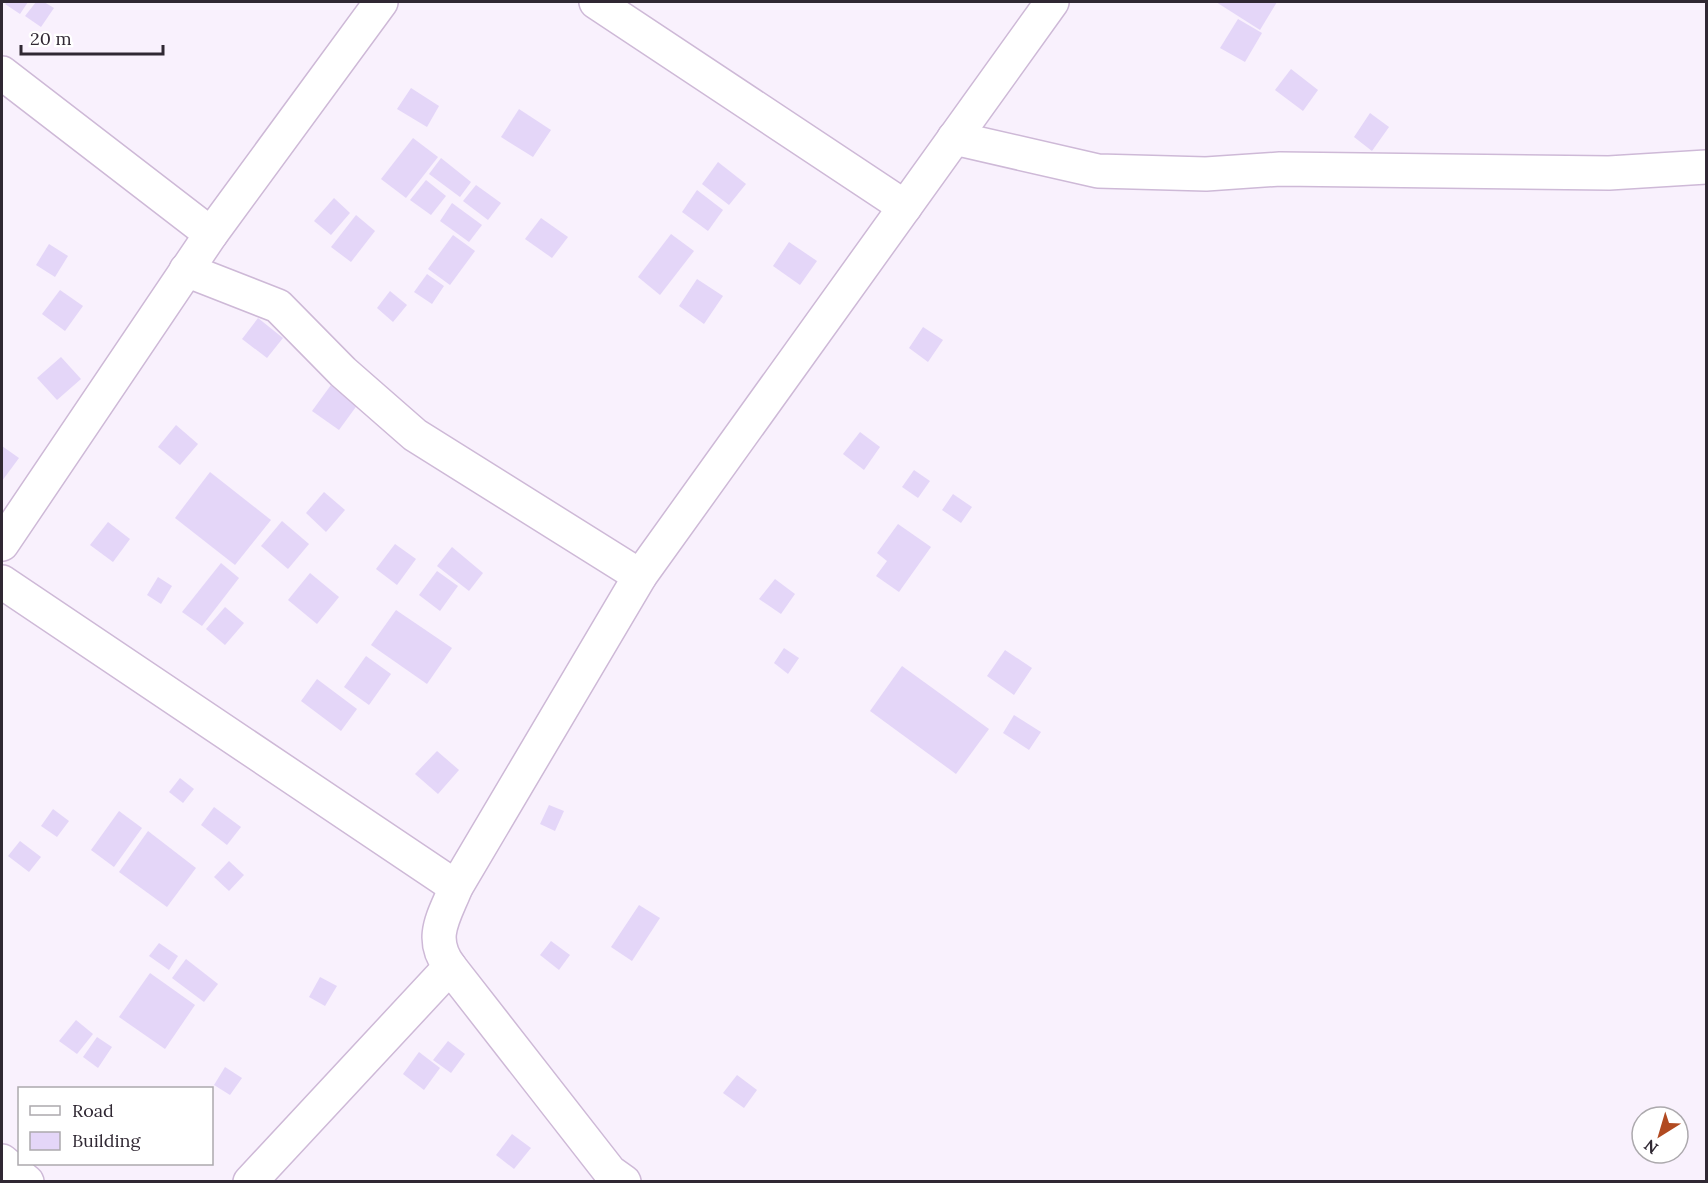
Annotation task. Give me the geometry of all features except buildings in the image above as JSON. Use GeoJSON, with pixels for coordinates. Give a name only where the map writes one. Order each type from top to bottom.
{"type":"FeatureCollection","features":[{"type":"Feature","properties":{"kind":"street"},"geometry":{"type":"LineString","coordinates":[[2,544],[211,234],[381,2]]}},
{"type":"Feature","properties":{"kind":"street"},"geometry":{"type":"LineString","coordinates":[[596,2],[905,207]]}},
{"type":"Feature","properties":{"kind":"street"},"geometry":{"type":"LineString","coordinates":[[624,1182],[610,1172],[441,955],[438,932],[456,887],[640,576],[1052,2]]}},
{"type":"Feature","properties":{"kind":"street"},"geometry":{"type":"LineString","coordinates":[[2,73],[211,234]]}},
{"type":"Feature","properties":{"kind":"street"},"geometry":{"type":"LineString","coordinates":[[954,138],[1098,171],[1206,174],[1280,169],[1609,173],[1707,166]]}},
{"type":"Feature","properties":{"kind":"street"},"geometry":{"type":"LineString","coordinates":[[186,270],[278,306],[344,372],[415,435],[640,576]]}},
{"type":"Feature","properties":{"kind":"street"},"geometry":{"type":"LineString","coordinates":[[2,582],[456,887]]}},
{"type":"Feature","properties":{"kind":"street"},"geometry":{"type":"LineString","coordinates":[[250,1182],[450,967]]}},
{"type":"Feature","properties":{"kind":"street"},"geometry":{"type":"LineString","coordinates":[[2,1161],[27,1182]]}}]}
